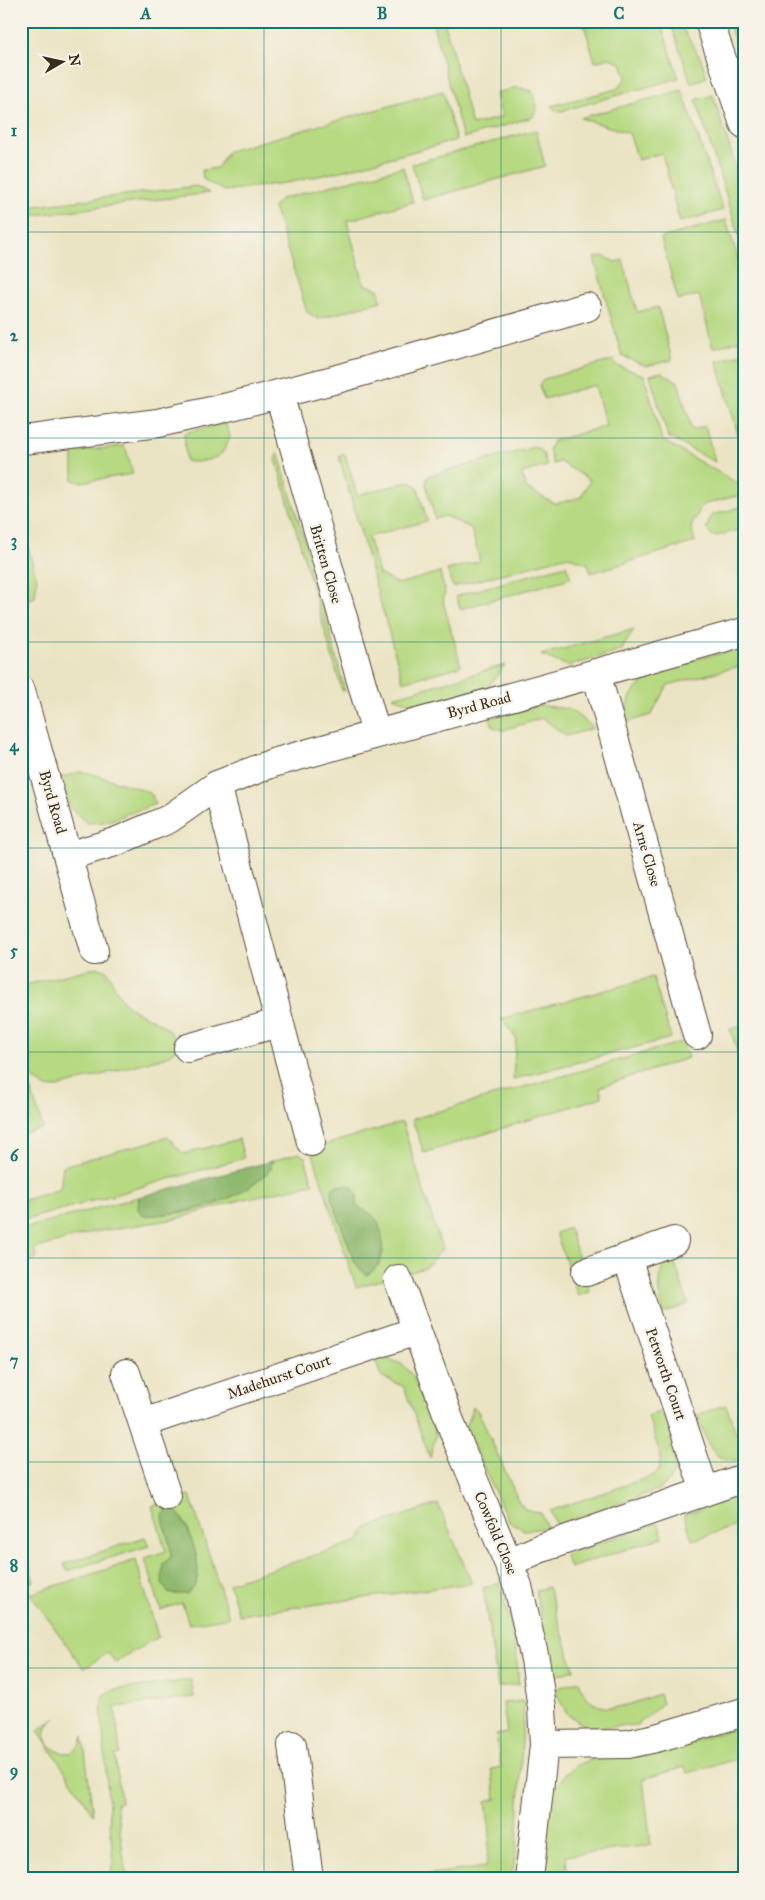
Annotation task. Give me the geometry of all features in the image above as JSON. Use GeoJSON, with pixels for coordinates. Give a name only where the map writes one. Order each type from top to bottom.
{"type":"FeatureCollection","features":[{"type":"Feature","properties":{"kind":"street"},"geometry":{"type":"LineString","coordinates":[[709,21],[744,124]]}},
{"type":"Feature","properties":{"kind":"street"},"geometry":{"type":"LineString","coordinates":[[23,440],[158,423],[279,394],[587,307]]}},
{"type":"Feature","properties":{"kind":"street","name":"Britten Close"},"geometry":{"type":"LineString","coordinates":[[279,394],[376,733]]}},
{"type":"Feature","properties":{"kind":"street","name":"Byrd Road"},"geometry":{"type":"LineString","coordinates":[[68,856],[115,842],[150,827],[168,818],[217,785],[273,763],[744,632]]}},
{"type":"Feature","properties":{"kind":"street","name":"Arne Close"},"geometry":{"type":"LineString","coordinates":[[596,673],[697,1034]]}},
{"type":"Feature","properties":{"kind":"street","name":"Byrd Road"},"geometry":{"type":"LineString","coordinates":[[21,691],[94,951]]}},
{"type":"Feature","properties":{"kind":"street"},"geometry":{"type":"LineString","coordinates":[[217,785],[278,1023],[311,1142]]}},
{"type":"Feature","properties":{"kind":"street"},"geometry":{"type":"LineString","coordinates":[[188,1048],[278,1023]]}},
{"type":"Feature","properties":{"kind":"street"},"geometry":{"type":"LineString","coordinates":[[586,1272],[674,1241]]}},
{"type":"Feature","properties":{"kind":"street","name":"Petworth Court"},"geometry":{"type":"LineString","coordinates":[[627,1258],[705,1490]]}},
{"type":"Feature","properties":{"kind":"street","name":"Cowfold Close"},"geometry":{"type":"LineString","coordinates":[[398,1279],[455,1435],[510,1562],[531,1634],[542,1708],[544,1745],[529,1879]]}},
{"type":"Feature","properties":{"kind":"street","name":"Madehurst Court"},"geometry":{"type":"LineString","coordinates":[[143,1423],[416,1331]]}},
{"type":"Feature","properties":{"kind":"street"},"geometry":{"type":"LineString","coordinates":[[126,1373],[167,1496]]}},
{"type":"Feature","properties":{"kind":"street"},"geometry":{"type":"LineString","coordinates":[[510,1562],[539,1549],[744,1478]]}},
{"type":"Feature","properties":{"kind":"street"},"geometry":{"type":"LineString","coordinates":[[544,1745],[628,1744],[656,1738],[744,1712]]}},
{"type":"Feature","properties":{"kind":"street"},"geometry":{"type":"LineString","coordinates":[[292,1745],[309,1879]]}},
{"type":"Feature","properties":{"kind":"green space"},"geometry":{"type":"Polygon","coordinates":[[[432,21],[444,21],[472,125],[502,117],[496,93],[517,87],[532,91],[537,107],[533,117],[463,138],[432,21]]]}},
{"type":"Feature","properties":{"kind":"green space"},"geometry":{"type":"Polygon","coordinates":[[[583,21],[660,21],[679,78],[558,112],[551,106],[617,89],[626,78],[621,63],[609,58],[595,62],[583,21]]]}},
{"type":"Feature","properties":{"kind":"green space"},"geometry":{"type":"Polygon","coordinates":[[[670,21],[678,21],[700,57],[707,77],[691,83],[670,21]]]}},
{"type":"Feature","properties":{"kind":"green space"},"geometry":{"type":"Polygon","coordinates":[[[728,21],[744,21],[744,69],[728,21]]]}},
{"type":"Feature","properties":{"kind":"green space"},"geometry":{"type":"Polygon","coordinates":[[[682,90],[723,210],[680,222],[662,153],[638,160],[629,133],[580,118],[682,90]]]}},
{"type":"Feature","properties":{"kind":"green space"},"geometry":{"type":"Polygon","coordinates":[[[443,91],[456,140],[341,171],[292,182],[224,191],[203,179],[202,170],[217,168],[228,151],[443,91]]]}},
{"type":"Feature","properties":{"kind":"green space"},"geometry":{"type":"Polygon","coordinates":[[[713,95],[744,193],[744,252],[696,100],[713,95]]]}},
{"type":"Feature","properties":{"kind":"green space"},"geometry":{"type":"Polygon","coordinates":[[[536,130],[545,166],[423,200],[412,164],[536,130]]]}},
{"type":"Feature","properties":{"kind":"green space"},"geometry":{"type":"Polygon","coordinates":[[[403,167],[413,202],[347,221],[364,284],[378,289],[381,301],[318,319],[307,312],[274,207],[280,199],[403,167]]]}},
{"type":"Feature","properties":{"kind":"green space"},"geometry":{"type":"Polygon","coordinates":[[[196,186],[209,193],[21,217],[21,208],[196,186]]]}},
{"type":"Feature","properties":{"kind":"green space"},"geometry":{"type":"Polygon","coordinates":[[[726,220],[744,278],[744,339],[713,348],[699,295],[678,300],[661,238],[726,220]]]}},
{"type":"Feature","properties":{"kind":"green space"},"geometry":{"type":"Polygon","coordinates":[[[603,256],[615,262],[623,260],[637,312],[658,307],[672,360],[646,366],[622,356],[594,258],[603,256]]]}},
{"type":"Feature","properties":{"kind":"green space"},"geometry":{"type":"Polygon","coordinates":[[[744,353],[744,441],[739,438],[717,361],[744,353]]]}},
{"type":"Feature","properties":{"kind":"green space"},"geometry":{"type":"Polygon","coordinates":[[[614,360],[615,365],[644,375],[662,440],[744,487],[744,494],[702,505],[691,527],[695,542],[591,573],[588,564],[568,556],[453,587],[447,570],[480,561],[471,528],[445,516],[435,519],[426,484],[428,476],[534,447],[542,451],[547,466],[522,473],[526,488],[555,504],[581,497],[590,480],[560,462],[553,464],[549,450],[553,441],[606,426],[595,385],[544,399],[539,385],[544,379],[614,360]]]}},
{"type":"Feature","properties":{"kind":"green space"},"geometry":{"type":"Polygon","coordinates":[[[661,372],[678,382],[692,430],[705,426],[715,462],[668,437],[650,375],[661,372]]]}},
{"type":"Feature","properties":{"kind":"green space"},"geometry":{"type":"Polygon","coordinates":[[[225,423],[230,436],[221,454],[204,461],[186,461],[184,433],[225,423]]]}},
{"type":"Feature","properties":{"kind":"green space"},"geometry":{"type":"Polygon","coordinates":[[[123,446],[126,449],[133,474],[81,482],[73,480],[73,452],[123,446]]]}},
{"type":"Feature","properties":{"kind":"green space"},"geometry":{"type":"Polygon","coordinates":[[[278,452],[317,583],[345,691],[342,691],[276,459],[278,452]]]}},
{"type":"Feature","properties":{"kind":"green space"},"geometry":{"type":"Polygon","coordinates":[[[345,454],[357,495],[412,481],[418,488],[427,521],[368,537],[379,574],[398,584],[440,572],[445,593],[443,601],[461,666],[403,682],[339,456],[345,454]]]}},
{"type":"Feature","properties":{"kind":"green space"},"geometry":{"type":"Polygon","coordinates":[[[744,506],[744,528],[714,537],[706,529],[712,515],[744,506]]]}},
{"type":"Feature","properties":{"kind":"green space"},"geometry":{"type":"Polygon","coordinates":[[[21,523],[37,579],[35,597],[21,604],[21,523]]]}},
{"type":"Feature","properties":{"kind":"green space"},"geometry":{"type":"Polygon","coordinates":[[[566,565],[571,578],[460,609],[456,596],[566,565]]]}},
{"type":"Feature","properties":{"kind":"green space"},"geometry":{"type":"Polygon","coordinates":[[[634,629],[621,651],[568,666],[541,655],[634,629]]]}},
{"type":"Feature","properties":{"kind":"green space"},"geometry":{"type":"Polygon","coordinates":[[[744,648],[744,665],[668,685],[651,715],[627,722],[628,704],[636,689],[650,677],[668,668],[744,648]]]}},
{"type":"Feature","properties":{"kind":"green space"},"geometry":{"type":"Polygon","coordinates":[[[505,665],[487,688],[427,704],[410,703],[393,697],[505,665]]]}},
{"type":"Feature","properties":{"kind":"green space"},"geometry":{"type":"Polygon","coordinates":[[[539,705],[569,709],[594,728],[566,736],[543,718],[503,730],[493,727],[490,718],[539,705]]]}},
{"type":"Feature","properties":{"kind":"green space"},"geometry":{"type":"Polygon","coordinates":[[[80,772],[90,773],[146,791],[152,795],[155,804],[105,822],[87,823],[70,808],[60,778],[80,772]]]}},
{"type":"Feature","properties":{"kind":"green space"},"geometry":{"type":"Polygon","coordinates":[[[97,967],[107,971],[124,1002],[139,1013],[164,1026],[170,1032],[174,1040],[175,1050],[168,1056],[55,1088],[45,1087],[21,1070],[21,986],[97,967]]]}},
{"type":"Feature","properties":{"kind":"green space"},"geometry":{"type":"Polygon","coordinates":[[[653,977],[671,1038],[513,1079],[516,1038],[501,1019],[653,977]]]}},
{"type":"Feature","properties":{"kind":"green space"},"geometry":{"type":"Polygon","coordinates":[[[744,1025],[744,1070],[730,1029],[744,1025]]]}},
{"type":"Feature","properties":{"kind":"green space"},"geometry":{"type":"Polygon","coordinates":[[[682,1042],[688,1058],[600,1087],[602,1097],[424,1153],[412,1119],[682,1042]]]}},
{"type":"Feature","properties":{"kind":"green space"},"geometry":{"type":"Polygon","coordinates":[[[21,1080],[31,1089],[43,1128],[21,1134],[21,1080]]]}},
{"type":"Feature","properties":{"kind":"green space"},"geometry":{"type":"Polygon","coordinates":[[[402,1122],[442,1249],[425,1268],[356,1287],[311,1149],[402,1122]],[[357,1195],[331,1196],[355,1263],[379,1265],[383,1253],[376,1220],[356,1206],[357,1195]]]}},
{"type":"Feature","properties":{"kind":"green space"},"geometry":{"type":"Polygon","coordinates":[[[168,1137],[183,1154],[239,1139],[244,1158],[21,1221],[21,1201],[60,1189],[63,1166],[168,1137]]]}},
{"type":"Feature","properties":{"kind":"green space"},"geometry":{"type":"Polygon","coordinates":[[[299,1153],[305,1157],[313,1184],[244,1199],[176,1219],[94,1232],[34,1249],[37,1258],[21,1263],[21,1229],[139,1197],[138,1209],[144,1216],[187,1212],[219,1203],[271,1169],[272,1161],[299,1153]]]}},
{"type":"Feature","properties":{"kind":"green space"},"geometry":{"type":"Polygon","coordinates":[[[272,1161],[271,1169],[243,1191],[228,1199],[196,1209],[144,1216],[138,1209],[139,1197],[272,1161]]]}},
{"type":"Feature","properties":{"kind":"green space"},"geometry":{"type":"Polygon","coordinates":[[[340,1185],[352,1186],[357,1195],[356,1206],[372,1215],[379,1226],[383,1242],[381,1258],[373,1271],[366,1275],[355,1263],[331,1196],[333,1188],[340,1185]]]}},
{"type":"Feature","properties":{"kind":"green space"},"geometry":{"type":"Polygon","coordinates":[[[569,1228],[590,1292],[578,1296],[556,1233],[569,1228]]]}},
{"type":"Feature","properties":{"kind":"green space"},"geometry":{"type":"Polygon","coordinates":[[[672,1254],[688,1304],[664,1313],[659,1282],[663,1268],[672,1254]]]}},
{"type":"Feature","properties":{"kind":"green space"},"geometry":{"type":"Polygon","coordinates":[[[385,1358],[402,1364],[413,1376],[436,1435],[430,1458],[404,1387],[381,1376],[375,1359],[385,1358]]]}},
{"type":"Feature","properties":{"kind":"green space"},"geometry":{"type":"Polygon","coordinates":[[[726,1405],[736,1433],[744,1431],[744,1460],[733,1461],[717,1455],[707,1442],[697,1415],[726,1405]]]}},
{"type":"Feature","properties":{"kind":"green space"},"geometry":{"type":"Polygon","coordinates":[[[473,1407],[478,1411],[519,1502],[525,1509],[541,1513],[547,1528],[524,1530],[509,1522],[465,1428],[473,1407]]]}},
{"type":"Feature","properties":{"kind":"green space"},"geometry":{"type":"Polygon","coordinates":[[[663,1411],[675,1454],[673,1474],[667,1483],[658,1490],[557,1525],[550,1511],[652,1476],[659,1470],[661,1457],[648,1416],[663,1411]]]}},
{"type":"Feature","properties":{"kind":"green space"},"geometry":{"type":"Polygon","coordinates":[[[190,1495],[229,1617],[189,1624],[182,1603],[161,1610],[145,1558],[166,1551],[152,1506],[190,1495]],[[180,1515],[164,1527],[171,1542],[171,1557],[163,1565],[194,1549],[189,1531],[180,1515]]]}},
{"type":"Feature","properties":{"kind":"green space"},"geometry":{"type":"Polygon","coordinates":[[[734,1498],[742,1524],[692,1540],[684,1514],[734,1498]]]}},
{"type":"Feature","properties":{"kind":"green space"},"geometry":{"type":"Polygon","coordinates":[[[438,1504],[472,1583],[239,1615],[229,1583],[359,1541],[366,1528],[438,1504]]]}},
{"type":"Feature","properties":{"kind":"green space"},"geometry":{"type":"Polygon","coordinates":[[[174,1509],[185,1524],[194,1545],[198,1567],[198,1577],[195,1585],[187,1594],[169,1594],[162,1584],[163,1564],[171,1557],[163,1515],[167,1510],[174,1509]]]}},
{"type":"Feature","properties":{"kind":"green space"},"geometry":{"type":"Polygon","coordinates":[[[658,1523],[663,1537],[570,1568],[565,1554],[658,1523]]]}},
{"type":"Feature","properties":{"kind":"green space"},"geometry":{"type":"Polygon","coordinates":[[[145,1537],[149,1546],[67,1571],[64,1564],[145,1537]]]}},
{"type":"Feature","properties":{"kind":"green space"},"geometry":{"type":"Polygon","coordinates":[[[21,1543],[34,1581],[25,1584],[21,1581],[21,1543]]]}},
{"type":"Feature","properties":{"kind":"green space"},"geometry":{"type":"Polygon","coordinates":[[[136,1560],[158,1637],[115,1662],[108,1652],[84,1669],[30,1594],[136,1560]]]}},
{"type":"Feature","properties":{"kind":"green space"},"geometry":{"type":"Polygon","coordinates":[[[499,1583],[514,1635],[519,1684],[498,1687],[483,1588],[499,1583]]]}},
{"type":"Feature","properties":{"kind":"green space"},"geometry":{"type":"Polygon","coordinates":[[[548,1587],[574,1670],[551,1677],[536,1591],[548,1587]]]}},
{"type":"Feature","properties":{"kind":"green space"},"geometry":{"type":"Polygon","coordinates":[[[191,1680],[194,1697],[115,1707],[120,1754],[115,1755],[121,1802],[116,1804],[127,1879],[110,1879],[113,1861],[101,1706],[103,1695],[113,1690],[191,1680]]]}},
{"type":"Feature","properties":{"kind":"green space"},"geometry":{"type":"Polygon","coordinates":[[[579,1681],[585,1694],[593,1703],[602,1707],[624,1706],[659,1694],[662,1704],[637,1725],[592,1728],[567,1714],[554,1689],[579,1681]]]}},
{"type":"Feature","properties":{"kind":"green space"},"geometry":{"type":"Polygon","coordinates":[[[524,1701],[517,1848],[511,1879],[417,1879],[417,1876],[486,1867],[490,1833],[486,1801],[496,1799],[491,1769],[501,1767],[496,1735],[507,1733],[503,1703],[524,1701]]]}},
{"type":"Feature","properties":{"kind":"green space"},"geometry":{"type":"Polygon","coordinates":[[[56,1718],[48,1726],[46,1735],[48,1743],[54,1749],[63,1753],[71,1752],[78,1747],[83,1736],[93,1814],[38,1730],[56,1718]]]}},
{"type":"Feature","properties":{"kind":"green space"},"geometry":{"type":"Polygon","coordinates":[[[744,1726],[744,1757],[687,1773],[685,1767],[643,1779],[651,1845],[566,1856],[568,1879],[543,1879],[546,1832],[552,1793],[565,1774],[577,1765],[590,1760],[660,1751],[744,1726]]]}}]}
